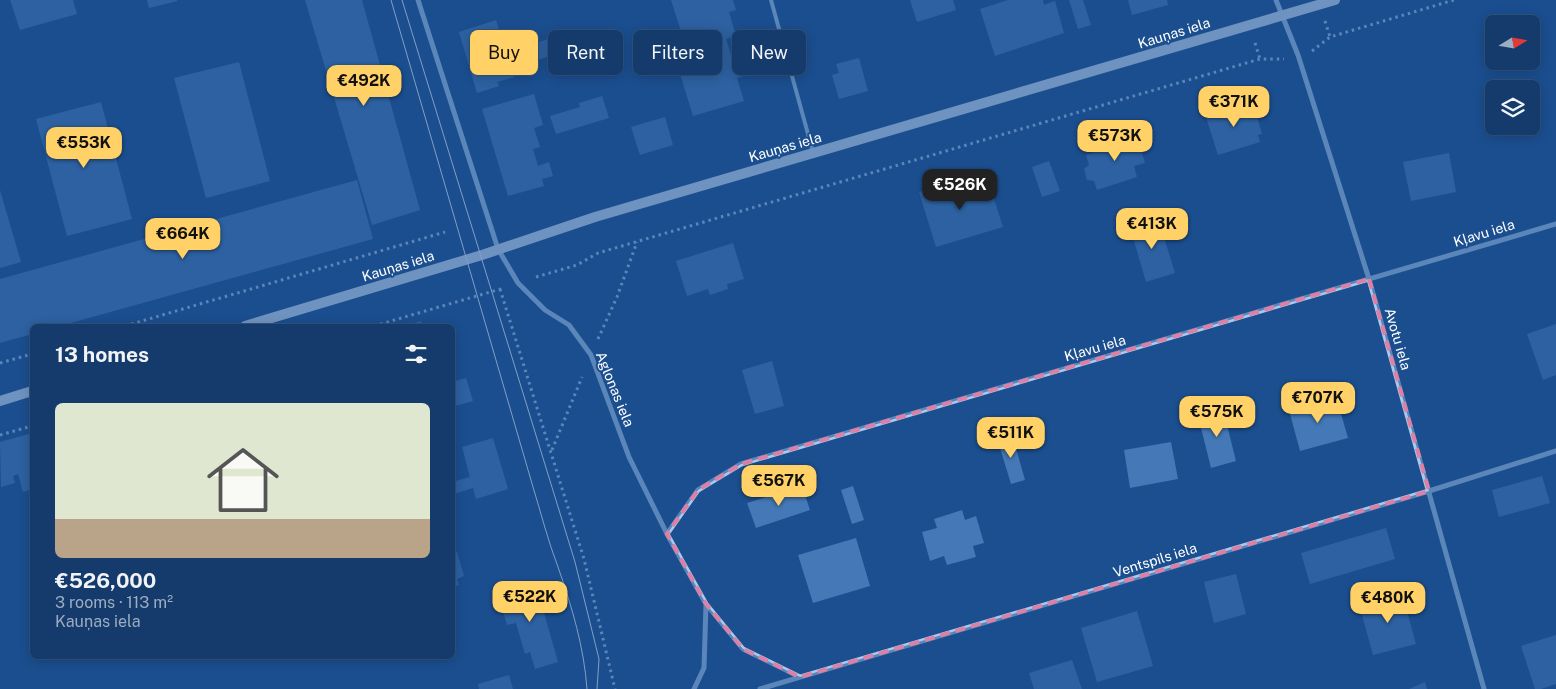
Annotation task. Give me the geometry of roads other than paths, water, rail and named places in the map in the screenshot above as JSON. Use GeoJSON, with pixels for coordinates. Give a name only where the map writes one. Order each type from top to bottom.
{"type":"FeatureCollection","features":[{"type":"Feature","properties":{"kind":"street","name":"Aglonas iela"},"geometry":{"type":"LineString","coordinates":[[418,0],[498,249],[518,283],[545,310],[570,325],[591,355],[629,457],[667,534],[706,604],[743,649],[800,677]]}},
{"type":"Feature","properties":{"kind":"street","name":"Avotu iela"},"geometry":{"type":"LineString","coordinates":[[1276,0],[1298,55],[1369,279],[1484,689]]}},
{"type":"Feature","properties":{"kind":"street","name":"Kauņas iela"},"geometry":{"type":"LineString","coordinates":[[252,324],[498,249],[604,214],[1335,0]]}},
{"type":"Feature","properties":{"kind":"street","name":"Kļavu iela"},"geometry":{"type":"LineString","coordinates":[[667,534],[698,490],[740,464],[1556,224]]}},
{"type":"Feature","properties":{"kind":"street"},"geometry":{"type":"LineString","coordinates":[[0,400],[30,392]]}},
{"type":"Feature","properties":{"kind":"street","name":"Ventspils iela"},"geometry":{"type":"LineString","coordinates":[[760,689],[1429,491],[1556,451]]}},
{"type":"Feature","properties":{"kind":"street"},"geometry":{"type":"LineString","coordinates":[[694,689],[704,668],[706,604]]}},
{"type":"Feature","properties":{"kind":"lane"},"geometry":{"type":"LineString","coordinates":[[771,0],[813,153]]}},
{"type":"Feature","properties":{"kind":"tram line"},"geometry":{"type":"LineString","coordinates":[[391,0],[545,527],[573,612],[583,658],[587,689]]}},
{"type":"Feature","properties":{"kind":"tram line"},"geometry":{"type":"LineString","coordinates":[[402,0],[575,562],[599,659],[597,689]]}}]}
